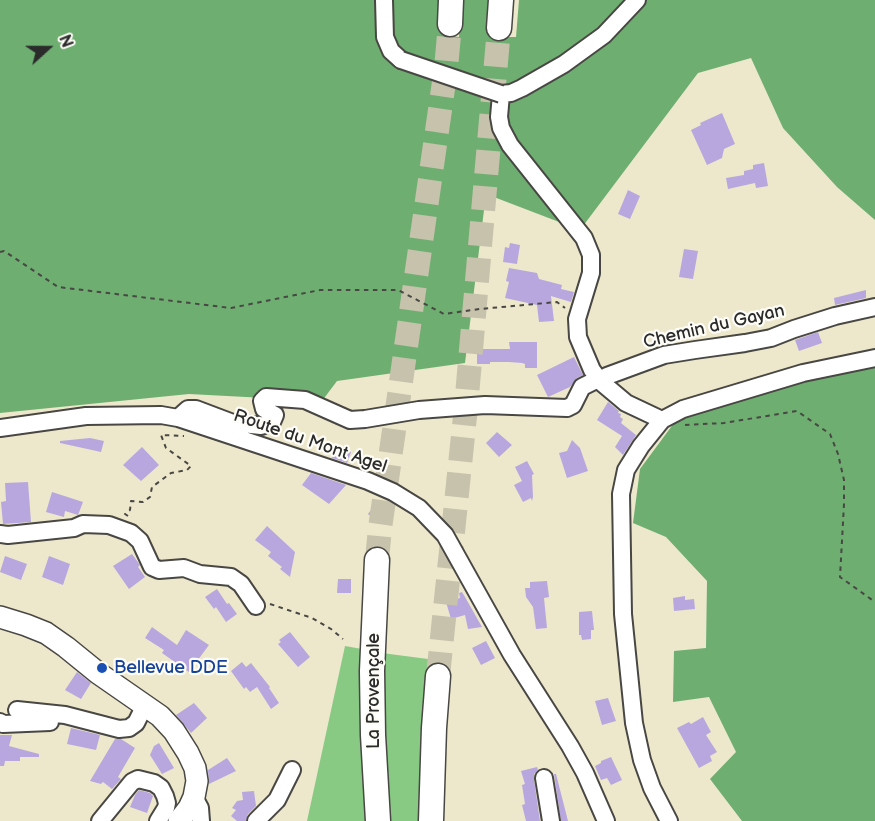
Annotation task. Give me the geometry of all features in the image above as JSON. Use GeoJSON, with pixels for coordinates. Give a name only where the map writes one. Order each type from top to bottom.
{"type":"FeatureCollection","features":[{"type":"Feature","properties":{"kind":"highway"},"geometry":{"type":"LineString","coordinates":[[450,24],[451,0]]}},
{"type":"Feature","properties":{"kind":"highway"},"geometry":{"type":"LineString","coordinates":[[499,28],[501,0]]}},
{"type":"Feature","properties":{"kind":"highway","name":"La Provençale"},"geometry":{"type":"LineString","coordinates":[[377,560],[372,671],[378,821]]}},
{"type":"Feature","properties":{"kind":"highway"},"geometry":{"type":"LineString","coordinates":[[431,821],[438,676]]}},
{"type":"Feature","properties":{"kind":"main road"},"geometry":{"type":"LineString","coordinates":[[0,617],[46,633],[66,646],[111,682],[160,716],[174,731],[195,768],[197,781],[194,797],[179,821]]}},
{"type":"Feature","properties":{"kind":"street"},"geometry":{"type":"LineString","coordinates":[[384,0],[385,37],[391,51],[401,60],[501,94],[522,88],[564,63],[604,35],[637,0]]}},
{"type":"Feature","properties":{"kind":"street"},"geometry":{"type":"LineString","coordinates":[[501,94],[499,117],[501,128],[510,145],[584,238],[591,255],[591,273],[577,319],[578,337],[592,370],[599,380],[626,403],[662,420]]}},
{"type":"Feature","properties":{"kind":"street","name":"Chemin du Gayan"},"geometry":{"type":"LineString","coordinates":[[178,418],[188,409],[196,409],[233,423],[261,426],[272,422],[275,415],[264,409],[262,401],[266,397],[305,400],[350,420],[419,410],[485,405],[567,408],[573,405],[582,387],[664,355],[771,338],[835,316],[875,307]]}},
{"type":"Feature","properties":{"kind":"street"},"geometry":{"type":"LineString","coordinates":[[669,821],[652,788],[642,760],[634,723],[623,614],[620,520],[621,494],[626,470],[641,446],[662,420],[683,409],[803,373],[875,358]]}},
{"type":"Feature","properties":{"kind":"street","name":"Route du Mont Agel"},"geometry":{"type":"LineString","coordinates":[[0,428],[86,416],[161,415],[178,418],[368,481],[393,492],[419,508],[445,535],[512,655],[570,746],[585,773],[606,821]]}},
{"type":"Feature","properties":{"kind":"street"},"geometry":{"type":"LineString","coordinates":[[0,534],[74,528],[83,524],[109,525],[131,532],[140,542],[153,567],[159,570],[184,568],[200,574],[231,577],[261,604]]}},
{"type":"Feature","properties":{"kind":"street"},"geometry":{"type":"LineString","coordinates":[[17,710],[65,715],[119,729],[129,728],[136,723],[146,705]]}},
{"type":"Feature","properties":{"kind":"street"},"geometry":{"type":"LineString","coordinates":[[0,722],[3,724],[62,721],[65,715]]}},
{"type":"Feature","properties":{"kind":"street"},"geometry":{"type":"LineString","coordinates":[[256,821],[277,800],[292,770]]}},
{"type":"Feature","properties":{"kind":"street"},"geometry":{"type":"LineString","coordinates":[[544,778],[551,821]]}},
{"type":"Feature","properties":{"kind":"street"},"geometry":{"type":"LineString","coordinates":[[100,821],[132,782],[138,779],[154,783],[161,788],[165,796],[166,808],[158,821]]}},
{"type":"Feature","properties":{"kind":"street"},"geometry":{"type":"LineString","coordinates":[[194,797],[200,808],[201,821]]}},
{"type":"Feature","properties":{"kind":"path"},"geometry":{"type":"LineString","coordinates":[[0,252],[4,250],[58,287],[231,308],[320,291],[398,290],[444,314],[557,302],[577,319]]}},
{"type":"Feature","properties":{"kind":"path"},"geometry":{"type":"LineString","coordinates":[[662,420],[675,426],[723,423],[797,411],[830,434],[838,454],[844,480],[840,577],[875,602]]}},
{"type":"Feature","properties":{"kind":"path"},"geometry":{"type":"LineString","coordinates":[[132,519],[125,514],[130,510],[131,501],[143,502],[150,496],[152,486],[171,472],[187,470],[191,466],[166,448],[161,435],[183,436]]}},
{"type":"Feature","properties":{"kind":"path"},"geometry":{"type":"LineString","coordinates":[[261,604],[312,618],[343,639]]}},
{"type":"Feature","properties":{"kind":"green space"},"geometry":{"type":"Polygon","coordinates":[[[0,0],[441,0],[442,35],[459,37],[461,0],[493,0],[492,37],[516,37],[519,0],[875,0],[875,220],[837,187],[783,128],[751,58],[698,73],[580,230],[486,194],[465,363],[337,381],[322,401],[189,394],[0,413],[0,0]]]}},
{"type":"Feature","properties":{"kind":"green space"},"geometry":{"type":"Polygon","coordinates":[[[875,352],[875,821],[742,821],[710,779],[736,752],[709,697],[673,702],[674,651],[706,648],[707,581],[666,537],[633,523],[640,469],[677,419],[875,352]]]}},
{"type":"Feature","properties":{"kind":"green space"},"geometry":{"type":"Polygon","coordinates":[[[345,646],[362,649],[366,821],[307,821],[345,646]]]}},
{"type":"Feature","properties":{"kind":"green space"},"geometry":{"type":"Polygon","coordinates":[[[382,653],[428,659],[419,821],[387,821],[382,653]]]}},
{"type":"Feature","properties":{"kind":"building"},"geometry":{"type":"Polygon","coordinates":[[[722,113],[735,144],[724,149],[722,158],[707,165],[691,130],[701,125],[700,123],[722,113]]]}},
{"type":"Feature","properties":{"kind":"building"},"geometry":{"type":"Polygon","coordinates":[[[764,163],[768,186],[756,188],[755,183],[728,189],[726,178],[744,175],[744,171],[753,169],[753,165],[764,163]]]}},
{"type":"Feature","properties":{"kind":"building"},"geometry":{"type":"Polygon","coordinates":[[[628,190],[640,196],[630,219],[618,214],[628,190]]]}},
{"type":"Feature","properties":{"kind":"building"},"geometry":{"type":"Polygon","coordinates":[[[510,243],[520,245],[517,264],[503,262],[505,247],[509,248],[510,243]]]}},
{"type":"Feature","properties":{"kind":"building"},"geometry":{"type":"Polygon","coordinates":[[[684,249],[698,251],[693,279],[679,277],[684,249]]]}},
{"type":"Feature","properties":{"kind":"building"},"geometry":{"type":"Polygon","coordinates":[[[509,268],[537,273],[539,279],[562,285],[561,289],[574,292],[571,302],[551,296],[554,321],[539,322],[537,305],[505,298],[509,282],[506,281],[509,268]]]}},
{"type":"Feature","properties":{"kind":"building"},"geometry":{"type":"Polygon","coordinates":[[[866,290],[866,298],[835,305],[834,298],[866,290]]]}},
{"type":"Feature","properties":{"kind":"building"},"geometry":{"type":"Polygon","coordinates":[[[818,332],[822,343],[799,351],[795,340],[818,332]]]}},
{"type":"Feature","properties":{"kind":"building"},"geometry":{"type":"Polygon","coordinates":[[[509,342],[537,342],[537,368],[525,368],[525,364],[509,362],[477,364],[477,349],[510,349],[509,342]]]}},
{"type":"Feature","properties":{"kind":"building"},"geometry":{"type":"Polygon","coordinates":[[[574,357],[583,375],[577,378],[570,387],[548,397],[537,375],[574,357]]]}},
{"type":"Feature","properties":{"kind":"building"},"geometry":{"type":"Polygon","coordinates":[[[608,402],[621,414],[620,417],[623,419],[621,423],[636,435],[623,455],[615,447],[622,436],[597,420],[608,402]]]}},
{"type":"Feature","properties":{"kind":"building"},"geometry":{"type":"Polygon","coordinates":[[[497,432],[512,445],[499,457],[486,443],[497,432]]]}},
{"type":"Feature","properties":{"kind":"building"},"geometry":{"type":"Polygon","coordinates":[[[90,438],[104,441],[101,452],[60,443],[60,441],[90,438]]]}},
{"type":"Feature","properties":{"kind":"building"},"geometry":{"type":"Polygon","coordinates":[[[572,440],[580,448],[588,471],[567,478],[559,453],[567,451],[572,440]]]}},
{"type":"Feature","properties":{"kind":"building"},"geometry":{"type":"Polygon","coordinates":[[[142,447],[159,465],[141,481],[123,465],[142,447]]]}},
{"type":"Feature","properties":{"kind":"building"},"geometry":{"type":"Polygon","coordinates":[[[336,447],[351,452],[347,463],[332,458],[336,447]]]}},
{"type":"Feature","properties":{"kind":"building"},"geometry":{"type":"Polygon","coordinates":[[[527,461],[534,474],[532,475],[533,497],[532,501],[531,498],[523,502],[514,485],[522,481],[515,467],[527,461]]]}},
{"type":"Feature","properties":{"kind":"building"},"geometry":{"type":"Polygon","coordinates":[[[311,473],[346,485],[329,504],[302,485],[311,473]]]}},
{"type":"Feature","properties":{"kind":"building"},"geometry":{"type":"Polygon","coordinates":[[[28,482],[31,522],[3,524],[1,502],[6,501],[5,483],[28,482]]]}},
{"type":"Feature","properties":{"kind":"building"},"geometry":{"type":"Polygon","coordinates":[[[52,492],[83,502],[78,515],[65,511],[64,517],[46,512],[52,492]]]}},
{"type":"Feature","properties":{"kind":"building"},"geometry":{"type":"Polygon","coordinates":[[[377,502],[389,512],[379,524],[368,514],[377,502]]]}},
{"type":"Feature","properties":{"kind":"building"},"geometry":{"type":"Polygon","coordinates":[[[267,526],[295,552],[290,577],[268,556],[271,552],[255,540],[267,526]]]}},
{"type":"Feature","properties":{"kind":"building"},"geometry":{"type":"Polygon","coordinates":[[[132,554],[145,577],[129,589],[113,566],[132,554]]]}},
{"type":"Feature","properties":{"kind":"building"},"geometry":{"type":"Polygon","coordinates":[[[5,556],[27,564],[21,580],[0,572],[5,556]]]}},
{"type":"Feature","properties":{"kind":"building"},"geometry":{"type":"Polygon","coordinates":[[[49,556],[70,564],[63,585],[42,577],[49,556]]]}},
{"type":"Feature","properties":{"kind":"building"},"geometry":{"type":"Polygon","coordinates":[[[338,579],[351,579],[351,593],[337,593],[338,579]]]}},
{"type":"Feature","properties":{"kind":"building"},"geometry":{"type":"Polygon","coordinates":[[[547,581],[549,597],[544,598],[547,628],[536,629],[533,607],[526,597],[525,588],[530,588],[530,582],[547,581]]]}},
{"type":"Feature","properties":{"kind":"building"},"geometry":{"type":"Polygon","coordinates":[[[217,589],[237,614],[226,622],[216,607],[214,609],[205,597],[217,589]]]}},
{"type":"Feature","properties":{"kind":"building"},"geometry":{"type":"Polygon","coordinates":[[[462,592],[482,627],[468,629],[465,615],[451,619],[446,602],[460,598],[459,593],[462,592]]]}},
{"type":"Feature","properties":{"kind":"building"},"geometry":{"type":"Polygon","coordinates":[[[685,596],[685,600],[694,599],[695,609],[674,611],[673,598],[685,596]]]}},
{"type":"Feature","properties":{"kind":"building"},"geometry":{"type":"Polygon","coordinates":[[[592,611],[594,630],[591,630],[591,639],[582,640],[579,635],[579,612],[592,611]]]}},
{"type":"Feature","properties":{"kind":"building"},"geometry":{"type":"Polygon","coordinates":[[[152,627],[177,645],[186,630],[209,645],[189,672],[162,653],[164,650],[145,638],[152,627]]]}},
{"type":"Feature","properties":{"kind":"building"},"geometry":{"type":"Polygon","coordinates":[[[290,632],[310,657],[298,667],[278,644],[281,642],[279,640],[290,632]]]}},
{"type":"Feature","properties":{"kind":"building"},"geometry":{"type":"Polygon","coordinates":[[[486,641],[495,658],[481,665],[472,648],[486,641]]]}},
{"type":"Feature","properties":{"kind":"building"},"geometry":{"type":"Polygon","coordinates":[[[242,662],[246,667],[251,663],[270,687],[279,703],[271,709],[257,687],[250,692],[246,687],[244,689],[231,671],[242,662]]]}},
{"type":"Feature","properties":{"kind":"building"},"geometry":{"type":"Polygon","coordinates":[[[77,672],[91,683],[81,699],[65,690],[77,672]]]}},
{"type":"Feature","properties":{"kind":"building"},"geometry":{"type":"Polygon","coordinates":[[[608,698],[616,721],[602,725],[595,701],[608,698]]]}},
{"type":"Feature","properties":{"kind":"building"},"geometry":{"type":"Polygon","coordinates":[[[194,703],[207,718],[191,733],[176,715],[194,703]]]}},
{"type":"Feature","properties":{"kind":"building"},"geometry":{"type":"Polygon","coordinates":[[[703,717],[711,732],[706,735],[717,752],[710,756],[712,761],[699,768],[677,728],[703,717]]]}},
{"type":"Feature","properties":{"kind":"building"},"geometry":{"type":"Polygon","coordinates":[[[71,728],[100,735],[96,750],[67,744],[71,728]]]}},
{"type":"Feature","properties":{"kind":"building"},"geometry":{"type":"Polygon","coordinates":[[[0,735],[12,735],[9,746],[39,754],[39,757],[20,757],[20,761],[5,761],[4,766],[0,766],[0,735]]]}},
{"type":"Feature","properties":{"kind":"building"},"geometry":{"type":"Polygon","coordinates":[[[115,739],[121,739],[135,748],[118,777],[121,779],[112,789],[103,782],[101,784],[90,781],[115,739]]]}},
{"type":"Feature","properties":{"kind":"building"},"geometry":{"type":"Polygon","coordinates":[[[159,743],[174,768],[162,774],[150,755],[154,746],[159,743]]]}},
{"type":"Feature","properties":{"kind":"building"},"geometry":{"type":"Polygon","coordinates":[[[611,757],[622,780],[611,785],[607,778],[601,780],[595,766],[611,757]]]}},
{"type":"Feature","properties":{"kind":"building"},"geometry":{"type":"Polygon","coordinates":[[[227,758],[236,771],[209,784],[208,770],[227,758]]]}},
{"type":"Feature","properties":{"kind":"building"},"geometry":{"type":"Polygon","coordinates":[[[537,767],[534,780],[540,821],[526,821],[522,805],[525,804],[522,785],[525,784],[521,771],[537,767]]]}},
{"type":"Feature","properties":{"kind":"building"},"geometry":{"type":"Polygon","coordinates":[[[554,774],[556,774],[568,821],[561,821],[554,774]]]}},
{"type":"Feature","properties":{"kind":"building"},"geometry":{"type":"Polygon","coordinates":[[[139,790],[153,796],[147,813],[130,807],[139,790]]]}},
{"type":"Feature","properties":{"kind":"building"},"geometry":{"type":"Polygon","coordinates":[[[254,791],[256,806],[248,814],[246,821],[237,821],[231,816],[236,810],[232,808],[237,801],[243,800],[242,792],[254,791]]]}},
{"type":"Feature","properties":{"kind":"tunnel"},"geometry":{"type":"LineString","coordinates":[[377,560],[446,68],[450,24]]}},
{"type":"Feature","properties":{"kind":"tunnel"},"geometry":{"type":"LineString","coordinates":[[438,676],[466,407],[499,28]]}},
{"type":"Feature","properties":{"kind":"place","name":"Bellevue DDE"},"geometry":{"type":"Point","coordinates":[102,668]}}]}
